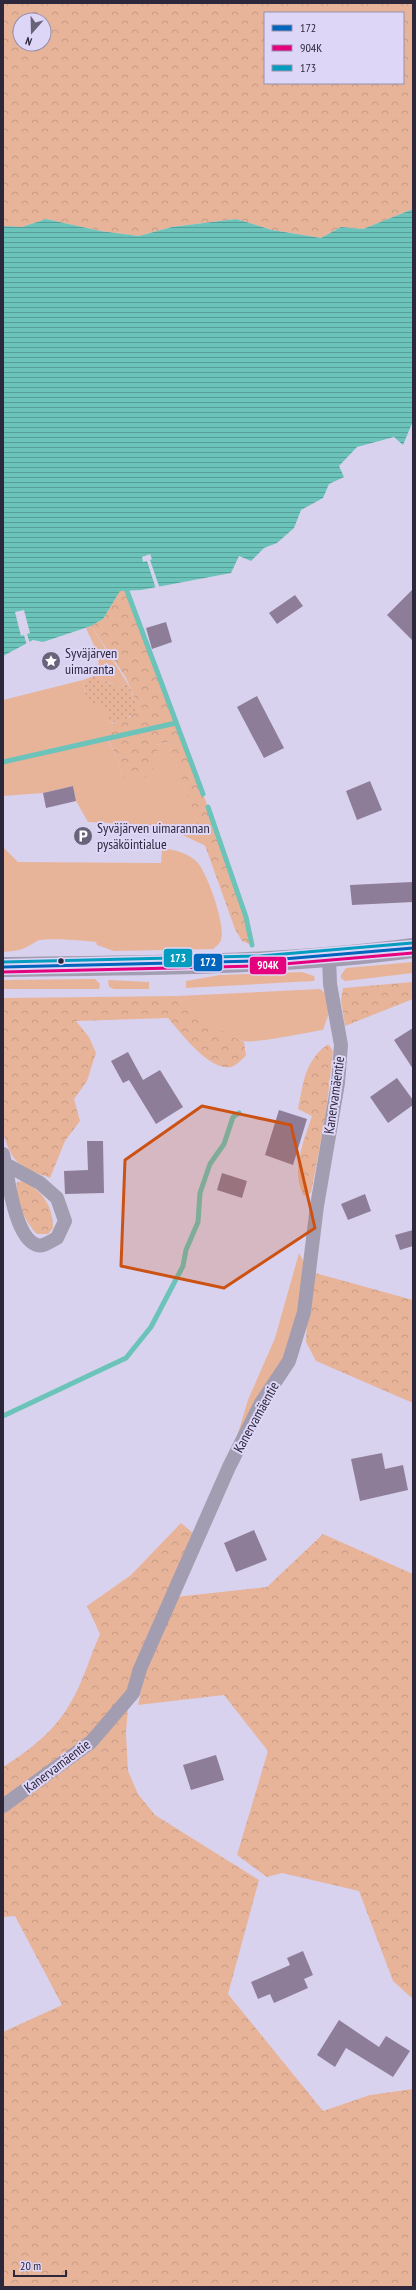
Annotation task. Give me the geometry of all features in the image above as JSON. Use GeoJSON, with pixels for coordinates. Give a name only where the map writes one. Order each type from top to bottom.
{"type":"FeatureCollection","features":[{"type":"Feature","properties":{"kind":"main road"},"geometry":{"type":"LineString","coordinates":[[3,967],[180,964],[328,957],[413,948]]}},
{"type":"Feature","properties":{"kind":"street","name":"Kanervamäentie"},"geometry":{"type":"LineString","coordinates":[[3,1806],[91,1742],[133,1693],[140,1669],[228,1467],[261,1403],[289,1361],[304,1312],[317,1206],[338,1083],[341,1045],[330,984],[328,957]]}},
{"type":"Feature","properties":{"kind":"street"},"geometry":{"type":"LineString","coordinates":[[4,1159],[40,1183],[57,1198],[65,1220],[57,1238],[45,1244],[37,1245],[31,1241],[19,1225],[4,1159]]}},
{"type":"Feature","properties":{"kind":"highlighted area"},"geometry":{"type":"Polygon","coordinates":[[[202,1106],[291,1125],[315,1228],[224,1288],[121,1266],[125,1160],[202,1106]]]}},
{"type":"Feature","properties":{"kind":"green space"},"geometry":{"type":"Polygon","coordinates":[[[3,3],[413,3],[413,209],[363,229],[341,227],[321,238],[272,230],[236,219],[172,227],[139,236],[100,231],[46,219],[22,227],[3,226],[3,3]]]}},
{"type":"Feature","properties":{"kind":"green space"},"geometry":{"type":"Polygon","coordinates":[[[120,591],[127,591],[208,807],[246,917],[252,945],[242,941],[235,929],[168,742],[156,745],[159,762],[146,777],[122,777],[117,758],[107,738],[113,723],[130,717],[136,702],[126,678],[91,626],[103,619],[120,591]]]}},
{"type":"Feature","properties":{"kind":"green space"},"geometry":{"type":"Polygon","coordinates":[[[91,626],[128,684],[118,687],[107,721],[113,723],[107,739],[117,758],[122,777],[156,745],[168,742],[206,846],[163,826],[88,822],[76,801],[73,786],[43,793],[3,796],[3,700],[83,680],[86,700],[114,685],[94,676],[99,664],[94,645],[86,628],[91,626]]]}},
{"type":"Feature","properties":{"kind":"green space"},"geometry":{"type":"Polygon","coordinates":[[[94,676],[118,687],[128,684],[136,702],[136,712],[126,719],[115,722],[107,721],[108,715],[106,708],[86,700],[83,680],[94,676]]]}},
{"type":"Feature","properties":{"kind":"green space"},"geometry":{"type":"Polygon","coordinates":[[[3,847],[18,862],[161,863],[162,848],[186,854],[198,863],[207,878],[219,913],[222,933],[221,940],[213,949],[114,951],[97,945],[96,942],[47,939],[37,941],[25,948],[3,952],[3,847]]]}},
{"type":"Feature","properties":{"kind":"green space"},"geometry":{"type":"Polygon","coordinates":[[[413,962],[413,973],[345,981],[341,978],[341,975],[346,968],[413,962]]]}},
{"type":"Feature","properties":{"kind":"green space"},"geometry":{"type":"Polygon","coordinates":[[[302,972],[314,976],[315,980],[186,988],[186,981],[220,975],[302,972]]]}},
{"type":"Feature","properties":{"kind":"green space"},"geometry":{"type":"Polygon","coordinates":[[[95,979],[100,984],[99,989],[3,989],[3,980],[95,979]]]}},
{"type":"Feature","properties":{"kind":"green space"},"geometry":{"type":"Polygon","coordinates":[[[108,980],[149,982],[149,989],[114,989],[109,987],[108,980]]]}},
{"type":"Feature","properties":{"kind":"green space"},"geometry":{"type":"Polygon","coordinates":[[[413,982],[413,999],[345,1026],[341,1000],[343,988],[413,982]]]}},
{"type":"Feature","properties":{"kind":"green space"},"geometry":{"type":"Polygon","coordinates":[[[320,989],[325,993],[329,1013],[323,1030],[249,1041],[234,1038],[216,1029],[177,996],[320,989]]]}},
{"type":"Feature","properties":{"kind":"green space"},"geometry":{"type":"Polygon","coordinates":[[[177,996],[217,1027],[244,1042],[246,1056],[231,1067],[223,1067],[214,1063],[196,1050],[168,1018],[76,1021],[89,1037],[96,1053],[87,1081],[74,1099],[80,1121],[65,1141],[50,1178],[24,1167],[19,1163],[10,1152],[3,1133],[3,998],[177,996]]]}},
{"type":"Feature","properties":{"kind":"green space"},"geometry":{"type":"Polygon","coordinates":[[[328,1044],[333,1051],[326,1114],[311,1193],[304,1196],[298,1176],[298,1166],[302,1146],[312,1116],[298,1109],[306,1073],[314,1058],[328,1044]]]}},
{"type":"Feature","properties":{"kind":"green space"},"geometry":{"type":"Polygon","coordinates":[[[24,1181],[42,1195],[49,1206],[53,1220],[53,1228],[48,1234],[37,1234],[28,1223],[21,1210],[17,1196],[17,1182],[24,1181]]]}},
{"type":"Feature","properties":{"kind":"green space"},"geometry":{"type":"Polygon","coordinates":[[[299,1253],[307,1268],[290,1350],[231,1456],[248,1400],[275,1338],[299,1253]]]}},
{"type":"Feature","properties":{"kind":"green space"},"geometry":{"type":"Polygon","coordinates":[[[315,1273],[413,1300],[413,1403],[316,1361],[306,1342],[307,1316],[315,1273]]]}},
{"type":"Feature","properties":{"kind":"green space"},"geometry":{"type":"Polygon","coordinates":[[[181,1523],[194,1534],[130,1687],[89,1739],[3,1800],[3,1767],[23,1754],[50,1731],[65,1712],[79,1686],[100,1634],[87,1606],[131,1575],[181,1523]]]}},
{"type":"Feature","properties":{"kind":"green space"},"geometry":{"type":"Polygon","coordinates":[[[323,1534],[413,1574],[413,1999],[393,1981],[359,1891],[282,1873],[267,1877],[237,1855],[268,1751],[224,1695],[138,1705],[146,1668],[175,1597],[267,1587],[323,1534]]]}},
{"type":"Feature","properties":{"kind":"green space"},"geometry":{"type":"Polygon","coordinates":[[[128,1706],[126,1733],[128,1771],[138,1794],[155,1815],[259,1880],[228,1994],[323,2111],[370,2095],[413,2089],[413,2287],[3,2287],[3,2032],[62,2005],[15,1916],[3,1917],[3,1814],[96,1747],[128,1706]]]}},
{"type":"Feature","properties":{"kind":"shaded area"},"geometry":{"type":"Polygon","coordinates":[[[413,209],[413,421],[403,445],[394,437],[357,447],[339,466],[344,477],[329,484],[323,498],[301,510],[294,528],[277,543],[264,548],[251,561],[239,556],[231,573],[141,590],[120,591],[103,619],[91,626],[43,642],[33,640],[3,656],[3,226],[22,227],[46,219],[100,231],[139,236],[172,227],[236,219],[272,230],[321,238],[341,227],[363,229],[413,209]]]}},
{"type":"Feature","properties":{"kind":"pier"},"geometry":{"type":"Polygon","coordinates":[[[150,554],[152,559],[150,560],[160,589],[156,589],[147,561],[143,562],[142,557],[150,554]]]}},
{"type":"Feature","properties":{"kind":"pier"},"geometry":{"type":"Polygon","coordinates":[[[24,610],[30,633],[27,634],[30,644],[27,646],[24,635],[21,636],[15,612],[24,610]]]}},
{"type":"Feature","properties":{"kind":"building"},"geometry":{"type":"Polygon","coordinates":[[[413,589],[413,641],[387,615],[413,589]]]}},
{"type":"Feature","properties":{"kind":"building"},"geometry":{"type":"Polygon","coordinates":[[[295,595],[303,606],[277,624],[269,613],[295,595]]]}},
{"type":"Feature","properties":{"kind":"building"},"geometry":{"type":"Polygon","coordinates":[[[166,622],[172,642],[152,649],[146,628],[166,622]]]}},
{"type":"Feature","properties":{"kind":"building"},"geometry":{"type":"Polygon","coordinates":[[[257,696],[284,748],[264,758],[237,707],[257,696]]]}},
{"type":"Feature","properties":{"kind":"building"},"geometry":{"type":"Polygon","coordinates":[[[370,781],[382,810],[357,820],[346,791],[370,781]]]}},
{"type":"Feature","properties":{"kind":"building"},"geometry":{"type":"Polygon","coordinates":[[[73,786],[76,801],[46,808],[43,793],[73,786]]]}},
{"type":"Feature","properties":{"kind":"building"},"geometry":{"type":"Polygon","coordinates":[[[412,882],[413,902],[352,905],[350,885],[412,882]]]}},
{"type":"Feature","properties":{"kind":"building"},"geometry":{"type":"Polygon","coordinates":[[[413,1028],[413,1069],[394,1040],[413,1028]]]}},
{"type":"Feature","properties":{"kind":"building"},"geometry":{"type":"Polygon","coordinates":[[[128,1052],[143,1080],[160,1070],[183,1107],[156,1124],[129,1080],[123,1083],[111,1061],[128,1052]]]}},
{"type":"Feature","properties":{"kind":"building"},"geometry":{"type":"Polygon","coordinates":[[[397,1078],[413,1100],[413,1105],[388,1123],[370,1097],[397,1078]]]}},
{"type":"Feature","properties":{"kind":"building"},"geometry":{"type":"Polygon","coordinates":[[[279,1110],[307,1119],[293,1165],[265,1155],[279,1110]]]}},
{"type":"Feature","properties":{"kind":"building"},"geometry":{"type":"Polygon","coordinates":[[[87,1141],[103,1141],[104,1193],[65,1194],[64,1171],[88,1170],[87,1141]]]}},
{"type":"Feature","properties":{"kind":"building"},"geometry":{"type":"Polygon","coordinates":[[[222,1173],[247,1181],[242,1198],[217,1190],[222,1173]]]}},
{"type":"Feature","properties":{"kind":"building"},"geometry":{"type":"Polygon","coordinates":[[[365,1194],[371,1211],[348,1220],[341,1204],[365,1194]]]}},
{"type":"Feature","properties":{"kind":"building"},"geometry":{"type":"Polygon","coordinates":[[[413,1230],[413,1246],[400,1250],[395,1235],[413,1230]]]}},
{"type":"Feature","properties":{"kind":"building"},"geometry":{"type":"Polygon","coordinates":[[[382,1453],[385,1469],[403,1465],[408,1490],[360,1501],[351,1459],[382,1453]]]}},
{"type":"Feature","properties":{"kind":"building"},"geometry":{"type":"Polygon","coordinates":[[[254,1530],[267,1560],[236,1572],[224,1543],[254,1530]]]}},
{"type":"Feature","properties":{"kind":"building"},"geometry":{"type":"Polygon","coordinates":[[[216,1755],[224,1780],[191,1790],[183,1765],[216,1755]]]}},
{"type":"Feature","properties":{"kind":"building"},"geometry":{"type":"Polygon","coordinates":[[[303,1951],[313,1975],[304,1979],[308,1988],[274,2003],[270,1994],[258,1999],[251,1982],[290,1965],[287,1958],[303,1951]]]}},
{"type":"Feature","properties":{"kind":"building"},"geometry":{"type":"Polygon","coordinates":[[[339,2020],[379,2047],[386,2036],[410,2051],[393,2077],[346,2048],[335,2067],[317,2055],[339,2020]]]}},
{"type":"Feature","properties":{"kind":"waterway"},"geometry":{"type":"LineString","coordinates":[[127,591],[203,794]]}},
{"type":"Feature","properties":{"kind":"waterway"},"geometry":{"type":"LineString","coordinates":[[3,762],[176,723]]}},
{"type":"Feature","properties":{"kind":"waterway"},"geometry":{"type":"LineString","coordinates":[[208,807],[246,917],[252,945]]}},
{"type":"Feature","properties":{"kind":"waterway"},"geometry":{"type":"LineString","coordinates":[[3,1416],[126,1358],[151,1327],[183,1266],[186,1250],[198,1222],[200,1193],[210,1164],[224,1144],[233,1117],[239,1113]]}},
{"type":"Feature","properties":{"kind":"transit line","name":"173"},"geometry":{"type":"LineString","coordinates":[[3,962],[260,956],[412,943]]}},
{"type":"Feature","properties":{"kind":"transit line","name":"172"},"geometry":{"type":"LineString","coordinates":[[3,967],[260,961],[413,948]]}},
{"type":"Feature","properties":{"kind":"transit line","name":"904K"},"geometry":{"type":"LineString","coordinates":[[3,972],[260,966],[413,953]]}},
{"type":"Feature","properties":{"kind":"place","name":"Syväjärven uimaranta"},"geometry":{"type":"Point","coordinates":[51,661]}},
{"type":"Feature","properties":{"kind":"place","name":"Syväjärven uimarannan pysäköintialue"},"geometry":{"type":"Point","coordinates":[83,836]}}]}
